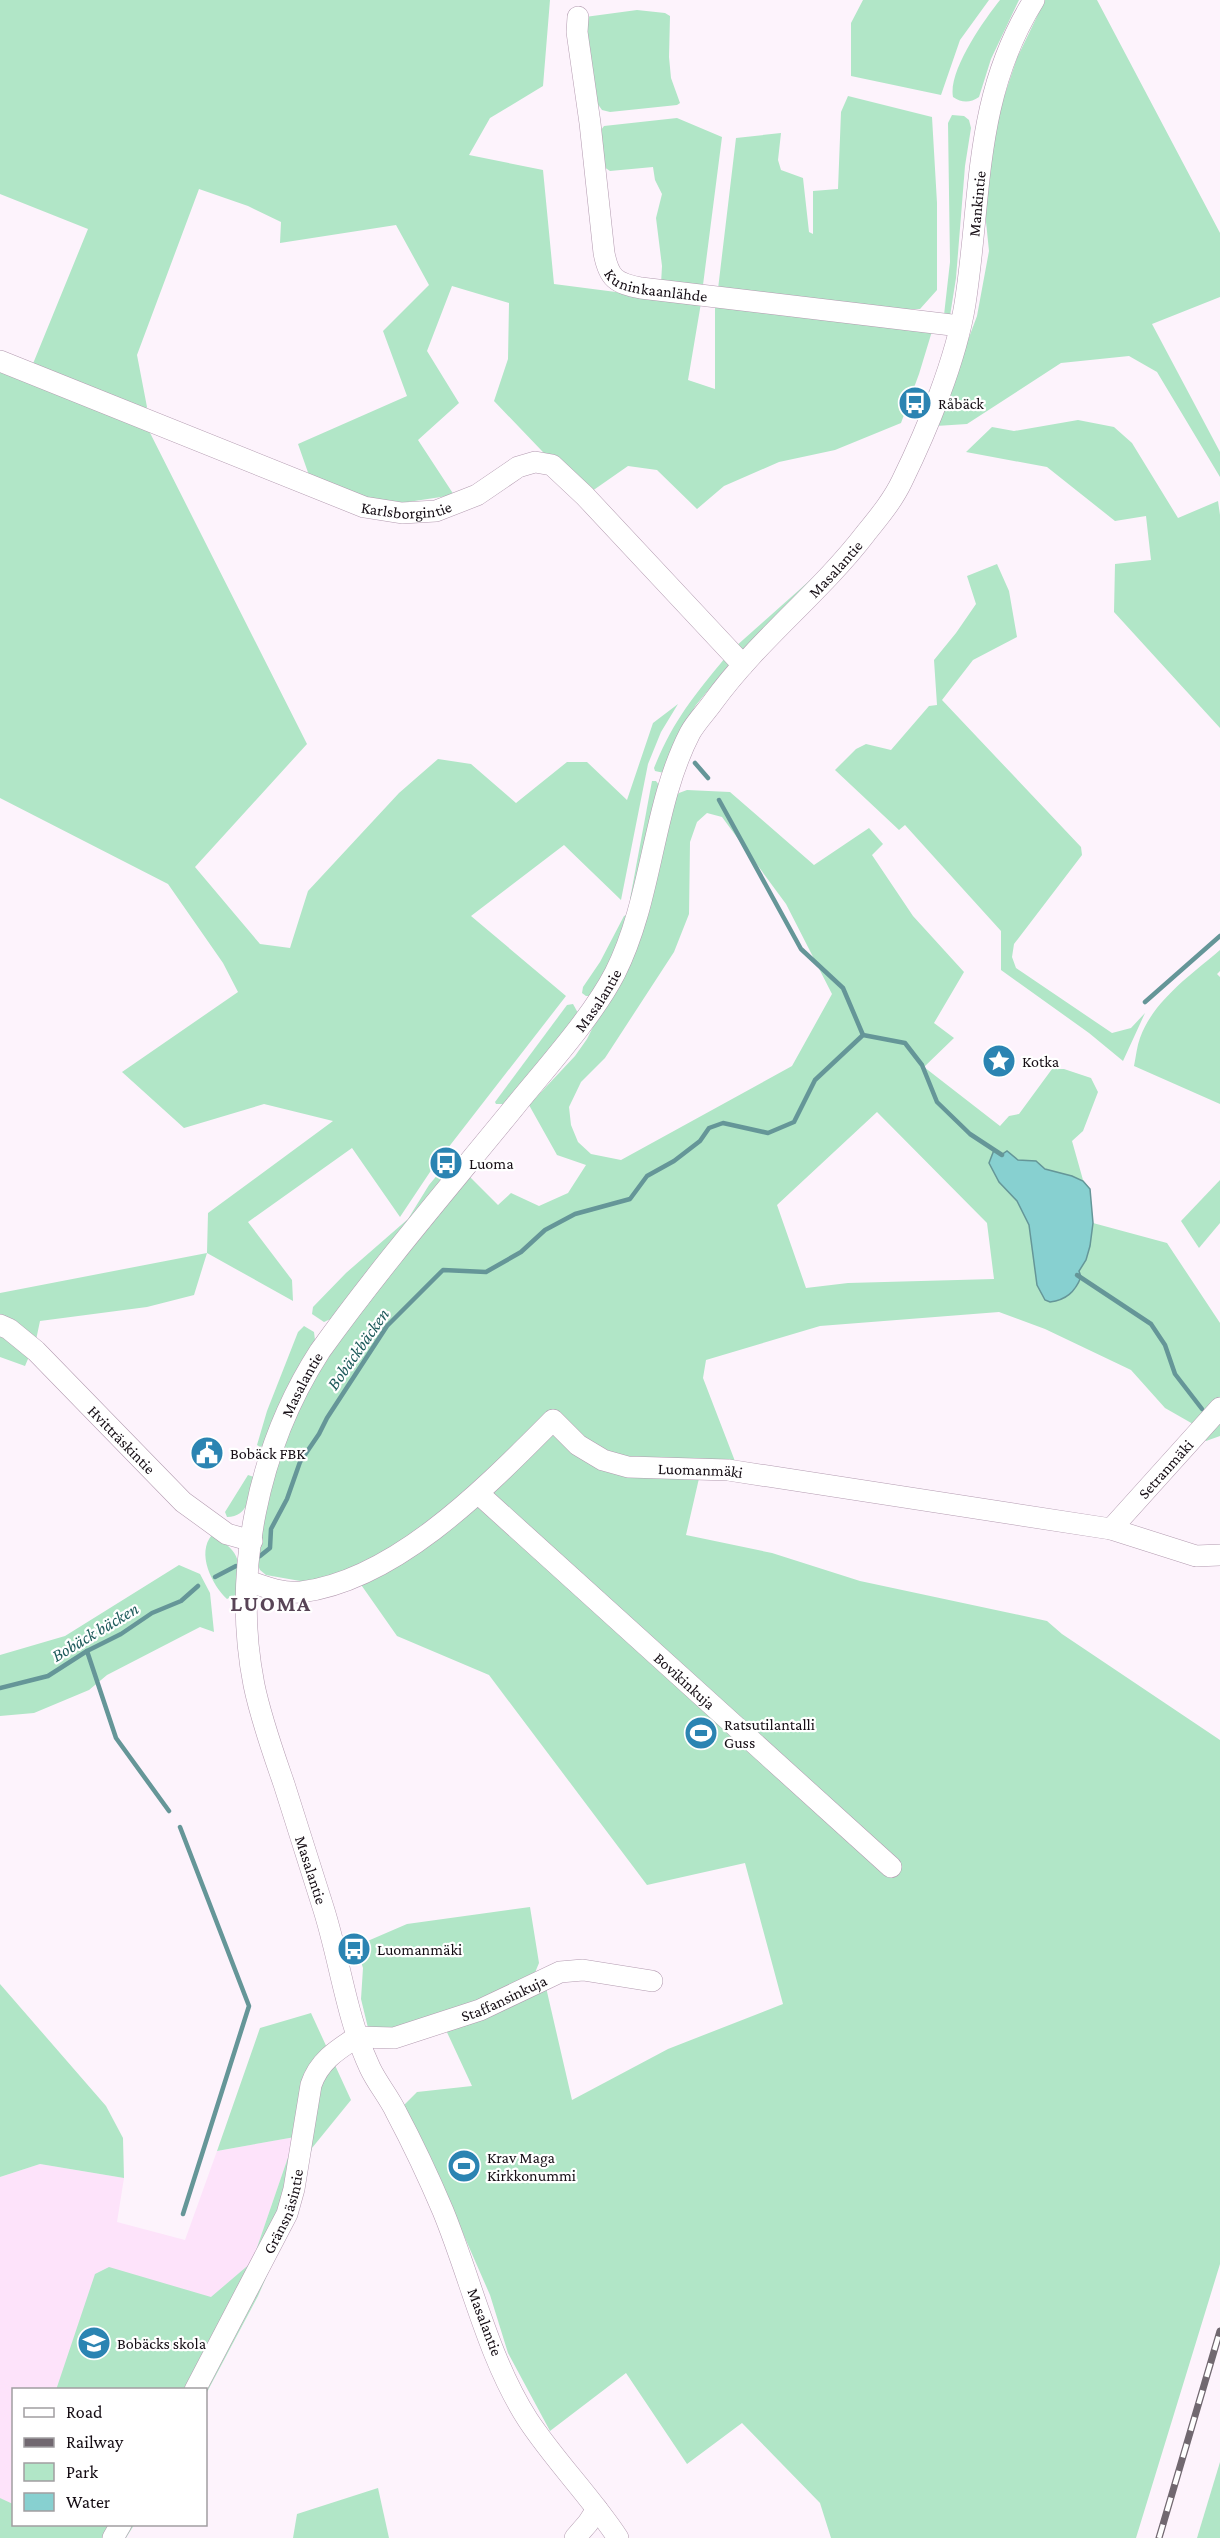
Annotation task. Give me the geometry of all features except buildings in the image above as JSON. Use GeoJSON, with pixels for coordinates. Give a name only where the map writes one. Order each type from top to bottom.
{"type":"FeatureCollection","features":[{"type":"Feature","properties":{"kind":"street","name":"Mankintie"},"geometry":{"type":"LineString","coordinates":[[931,414],[960,326],[969,274],[979,164],[987,114],[1002,64],[1034,0]]}},
{"type":"Feature","properties":{"kind":"street","name":"Kuninkaanlähde"},"geometry":{"type":"LineString","coordinates":[[578,18],[577,32],[590,123],[603,253],[614,279],[623,285],[641,288],[960,326]]}},
{"type":"Feature","properties":{"kind":"street","name":"Karlsborgintie"},"geometry":{"type":"LineString","coordinates":[[0,361],[364,507],[402,513],[436,511],[477,495],[518,467],[535,462],[552,465],[585,496],[743,665]]}},
{"type":"Feature","properties":{"kind":"street","name":"Masalantie"},"geometry":{"type":"LineString","coordinates":[[618,2538],[528,2420],[511,2389],[444,2213],[395,2109],[371,2070],[357,2037],[336,1948],[254,1685],[248,1636],[248,1581],[254,1521],[267,1467],[281,1424],[306,1373],[337,1329],[590,1011],[614,976],[632,935],[670,784],[690,732],[743,665],[842,564],[879,517],[900,485],[931,414]]}},
{"type":"Feature","properties":{"kind":"street","name":"Hvitträskintie"},"geometry":{"type":"LineString","coordinates":[[0,1325],[9,1329],[36,1351],[183,1502],[227,1534],[252,1541]]}},
{"type":"Feature","properties":{"kind":"street","name":"Setranmäki"},"geometry":{"type":"LineString","coordinates":[[1111,1529],[1220,1408]]}},
{"type":"Feature","properties":{"kind":"street","name":"Luomanmäki"},"geometry":{"type":"LineString","coordinates":[[248,1581],[282,1591],[301,1592],[350,1579],[385,1563],[479,1494],[553,1420],[578,1445],[603,1460],[628,1467],[728,1470],[1111,1529],[1196,1556],[1220,1555]]}},
{"type":"Feature","properties":{"kind":"street","name":"Bovikinkuja"},"geometry":{"type":"LineString","coordinates":[[479,1494],[891,1867]]}},
{"type":"Feature","properties":{"kind":"street","name":"Staffansinkuja"},"geometry":{"type":"LineString","coordinates":[[357,2037],[394,2038],[480,2010],[560,1972],[583,1970],[652,1981]]}},
{"type":"Feature","properties":{"kind":"street","name":"Gränsnäsintie"},"geometry":{"type":"LineString","coordinates":[[196,2388],[287,2214],[294,2189],[311,2085],[316,2070],[339,2049],[357,2037]]}},
{"type":"Feature","properties":{"kind":"street"},"geometry":{"type":"LineString","coordinates":[[575,2538],[597,2509]]}},
{"type":"Feature","properties":{"kind":"shaded area","name":"Bobäcks skola"},"geometry":{"type":"Polygon","coordinates":[[[295,2137],[252,2262],[168,2388],[12,2388],[12,2504],[0,2498],[0,2177],[40,2164],[124,2178],[117,2222],[185,2240],[217,2151],[295,2137]]]}},
{"type":"Feature","properties":{"kind":"green space"},"geometry":{"type":"Polygon","coordinates":[[[0,0],[550,0],[543,86],[490,118],[469,155],[543,170],[554,284],[701,303],[688,380],[715,389],[715,299],[933,328],[901,423],[835,450],[779,462],[724,486],[697,509],[657,470],[628,466],[585,496],[494,401],[508,359],[509,303],[452,286],[427,351],[459,403],[418,440],[454,495],[388,505],[311,481],[298,444],[407,396],[383,331],[429,285],[396,225],[280,243],[281,222],[248,206],[199,189],[137,355],[147,407],[142,417],[307,744],[195,867],[260,944],[290,948],[308,891],[399,793],[438,759],[471,764],[516,803],[567,762],[587,762],[627,800],[653,723],[678,704],[661,732],[648,764],[621,900],[564,845],[471,916],[566,996],[434,1166],[400,1217],[352,1148],[248,1222],[292,1280],[293,1301],[207,1253],[208,1213],[333,1121],[264,1104],[184,1128],[122,1072],[238,992],[223,963],[168,884],[0,798],[0,359],[30,371],[88,229],[0,194],[0,0]]]}},
{"type":"Feature","properties":{"kind":"green space"},"geometry":{"type":"Polygon","coordinates":[[[863,0],[989,0],[960,40],[941,95],[851,76],[851,23],[863,0]]]}},
{"type":"Feature","properties":{"kind":"green space"},"geometry":{"type":"Polygon","coordinates":[[[1000,0],[1019,0],[991,59],[979,97],[966,102],[953,97],[953,86],[961,60],[1000,0]]]}},
{"type":"Feature","properties":{"kind":"green space"},"geometry":{"type":"Polygon","coordinates":[[[1045,0],[1097,0],[1220,233],[1220,297],[1152,324],[1220,452],[1220,477],[1157,372],[1129,356],[1061,363],[967,424],[936,426],[977,316],[989,251],[985,212],[997,118],[1017,58],[1045,0]]]}},
{"type":"Feature","properties":{"kind":"green space"},"geometry":{"type":"Polygon","coordinates":[[[637,10],[665,13],[670,16],[671,78],[680,103],[610,112],[602,110],[597,103],[585,17],[637,10]]]}},
{"type":"Feature","properties":{"kind":"green space"},"geometry":{"type":"Polygon","coordinates":[[[848,96],[932,117],[937,203],[937,290],[920,309],[872,310],[718,289],[736,138],[781,133],[778,160],[781,170],[803,178],[809,232],[813,234],[813,191],[838,189],[841,112],[848,96]]]}},
{"type":"Feature","properties":{"kind":"green space"},"geometry":{"type":"Polygon","coordinates":[[[952,115],[964,116],[969,120],[971,128],[950,316],[944,315],[950,262],[948,123],[952,115]]]}},
{"type":"Feature","properties":{"kind":"green space"},"geometry":{"type":"Polygon","coordinates":[[[677,118],[722,137],[703,285],[661,284],[662,266],[656,218],[662,194],[655,180],[653,167],[610,171],[601,165],[598,134],[604,126],[677,118]]]}},
{"type":"Feature","properties":{"kind":"green space"},"geometry":{"type":"Polygon","coordinates":[[[1078,420],[1114,427],[1132,443],[1178,518],[1218,501],[1220,515],[1220,728],[1114,612],[1115,564],[1151,560],[1146,516],[1115,521],[1047,467],[966,452],[992,427],[1014,431],[1078,420]]]}},
{"type":"Feature","properties":{"kind":"green space"},"geometry":{"type":"Polygon","coordinates":[[[997,564],[1009,591],[1017,637],[973,660],[942,700],[1081,847],[1082,855],[1014,944],[1012,957],[1016,968],[1112,1033],[1131,1028],[1145,1013],[1123,1061],[1089,1033],[1001,970],[1001,931],[905,825],[899,830],[835,770],[856,749],[866,744],[891,750],[929,706],[937,705],[934,660],[976,604],[967,576],[997,564]]]}},
{"type":"Feature","properties":{"kind":"green space"},"geometry":{"type":"Polygon","coordinates":[[[817,574],[747,648],[739,651],[735,647],[817,574]]]}},
{"type":"Feature","properties":{"kind":"green space"},"geometry":{"type":"Polygon","coordinates":[[[725,658],[730,662],[729,665],[696,705],[676,738],[664,773],[655,771],[654,768],[661,751],[676,723],[725,658]]]}},
{"type":"Feature","properties":{"kind":"green space"},"geometry":{"type":"Polygon","coordinates":[[[652,781],[656,781],[659,785],[633,899],[630,899],[652,781]]]}},
{"type":"Feature","properties":{"kind":"green space"},"geometry":{"type":"Polygon","coordinates":[[[687,790],[730,792],[814,865],[869,828],[883,844],[872,855],[913,916],[964,972],[934,1023],[954,1038],[924,1067],[1000,1126],[1009,1116],[1019,1114],[1052,1069],[1064,1069],[1091,1078],[1098,1092],[1083,1131],[1072,1141],[1083,1180],[1090,1189],[1093,1223],[1167,1243],[1220,1323],[1220,1436],[1206,1441],[1193,1424],[1165,1408],[1131,1370],[1045,1329],[999,1312],[820,1326],[706,1360],[703,1378],[738,1469],[700,1474],[686,1535],[772,1553],[860,1581],[1047,1621],[1062,1634],[1220,1740],[1220,2264],[1136,2538],[831,2538],[820,2503],[742,2423],[687,2464],[626,2373],[550,2431],[508,2353],[490,2295],[437,2174],[403,2106],[417,2092],[472,2086],[445,2028],[545,1983],[572,2100],[668,2049],[783,2004],[745,1863],[647,1885],[489,1675],[397,1636],[350,1569],[306,1582],[266,1575],[257,1563],[263,1515],[279,1452],[310,1379],[354,1318],[469,1176],[498,1205],[511,1193],[539,1206],[568,1193],[586,1165],[557,1155],[529,1105],[575,1056],[587,1039],[609,995],[674,798],[687,790]],[[707,813],[697,822],[690,842],[689,914],[674,952],[605,1058],[581,1082],[569,1107],[571,1125],[578,1142],[591,1154],[621,1160],[792,1066],[832,994],[786,904],[722,817],[707,813]],[[877,1112],[777,1205],[806,1288],[848,1283],[994,1279],[987,1223],[877,1112]]]}},
{"type":"Feature","properties":{"kind":"green space"},"geometry":{"type":"Polygon","coordinates":[[[627,915],[609,965],[590,996],[586,996],[582,993],[583,987],[600,962],[624,916],[627,915]]]}},
{"type":"Feature","properties":{"kind":"green space"},"geometry":{"type":"Polygon","coordinates":[[[1220,950],[1220,971],[1217,974],[1220,977],[1220,1104],[1134,1066],[1140,1038],[1154,1012],[1174,989],[1220,950]]]}},
{"type":"Feature","properties":{"kind":"green space"},"geometry":{"type":"Polygon","coordinates":[[[573,1004],[578,1013],[505,1104],[496,1104],[495,1102],[567,1005],[573,1004]]]}},
{"type":"Feature","properties":{"kind":"green space"},"geometry":{"type":"Polygon","coordinates":[[[444,1167],[446,1169],[435,1192],[335,1317],[324,1322],[312,1314],[313,1307],[346,1273],[408,1219],[429,1185],[444,1167]]]}},
{"type":"Feature","properties":{"kind":"green space"},"geometry":{"type":"Polygon","coordinates":[[[1220,1180],[1220,1223],[1199,1248],[1181,1221],[1220,1180]]]}},
{"type":"Feature","properties":{"kind":"green space"},"geometry":{"type":"Polygon","coordinates":[[[207,1253],[194,1295],[147,1307],[40,1321],[36,1340],[25,1366],[0,1357],[0,1293],[207,1253]]]}},
{"type":"Feature","properties":{"kind":"green space"},"geometry":{"type":"Polygon","coordinates":[[[304,1326],[314,1332],[315,1340],[282,1400],[265,1445],[260,1447],[257,1445],[267,1411],[298,1332],[304,1326]]]}},
{"type":"Feature","properties":{"kind":"green space"},"geometry":{"type":"Polygon","coordinates":[[[248,1475],[254,1477],[247,1504],[240,1513],[227,1517],[225,1512],[248,1475]]]}},
{"type":"Feature","properties":{"kind":"green space"},"geometry":{"type":"Polygon","coordinates":[[[212,1535],[230,1547],[235,1553],[239,1566],[238,1594],[227,1599],[216,1586],[208,1568],[205,1551],[212,1535]]]}},
{"type":"Feature","properties":{"kind":"green space"},"geometry":{"type":"Polygon","coordinates":[[[179,1565],[200,1574],[210,1593],[214,1632],[200,1627],[107,1675],[89,1690],[34,1713],[0,1716],[0,1655],[65,1636],[179,1565]]]}},
{"type":"Feature","properties":{"kind":"green space"},"geometry":{"type":"Polygon","coordinates":[[[530,1907],[539,1963],[534,1975],[454,2012],[411,2026],[369,2032],[361,1999],[363,1968],[356,1946],[407,1924],[530,1907]]]}},
{"type":"Feature","properties":{"kind":"green space"},"geometry":{"type":"Polygon","coordinates":[[[0,1984],[106,2106],[123,2138],[124,2178],[40,2164],[0,2177],[0,1984]]]}},
{"type":"Feature","properties":{"kind":"green space"},"geometry":{"type":"Polygon","coordinates":[[[311,2013],[351,2100],[312,2148],[294,2214],[258,2296],[207,2392],[207,2388],[57,2388],[95,2274],[109,2267],[211,2297],[252,2262],[295,2137],[217,2151],[260,2028],[311,2013]]]}},
{"type":"Feature","properties":{"kind":"green space"},"geometry":{"type":"Polygon","coordinates":[[[1220,2462],[1220,2538],[1197,2538],[1220,2462]]]}},
{"type":"Feature","properties":{"kind":"green space"},"geometry":{"type":"Polygon","coordinates":[[[378,2488],[389,2538],[293,2538],[297,2514],[378,2488]]]}},
{"type":"Feature","properties":{"kind":"green space"},"geometry":{"type":"Polygon","coordinates":[[[0,2498],[12,2504],[12,2526],[133,2526],[126,2538],[0,2538],[0,2498]]]}},
{"type":"Feature","properties":{"kind":"water"},"geometry":{"type":"Polygon","coordinates":[[[994,1150],[1001,1155],[1007,1151],[1018,1160],[1036,1161],[1045,1169],[1083,1181],[1090,1189],[1093,1223],[1090,1246],[1086,1260],[1079,1271],[1081,1277],[1079,1282],[1073,1291],[1061,1299],[1050,1302],[1045,1300],[1037,1285],[1029,1225],[1017,1201],[999,1182],[989,1163],[994,1150]]]}},
{"type":"Feature","properties":{"kind":"waterway"},"geometry":{"type":"LineString","coordinates":[[695,763],[708,778]]}},
{"type":"Feature","properties":{"kind":"waterway"},"geometry":{"type":"LineString","coordinates":[[719,800],[801,949],[843,988],[863,1035]]}},
{"type":"Feature","properties":{"kind":"waterway"},"geometry":{"type":"LineString","coordinates":[[1145,1002],[1220,936]]}},
{"type":"Feature","properties":{"kind":"waterway","name":"Bobäckbäcken"},"geometry":{"type":"LineString","coordinates":[[260,1556],[270,1548],[271,1529],[287,1499],[300,1462],[327,1418],[387,1326],[443,1270],[486,1272],[521,1252],[545,1230],[575,1214],[630,1199],[647,1176],[674,1161],[700,1141],[709,1128],[723,1123],[768,1133],[794,1122],[815,1080],[863,1035],[905,1043],[922,1065],[937,1102],[970,1134],[1002,1155]]}},
{"type":"Feature","properties":{"kind":"waterway","name":"Bobäckbäcken"},"geometry":{"type":"LineString","coordinates":[[1077,1275],[1151,1324],[1165,1345],[1175,1374],[1202,1409]]}},
{"type":"Feature","properties":{"kind":"waterway","name":"Bobäck bäcken"},"geometry":{"type":"LineString","coordinates":[[215,1577],[236,1566]]}},
{"type":"Feature","properties":{"kind":"waterway","name":"Bobäck bäcken"},"geometry":{"type":"LineString","coordinates":[[0,1688],[48,1676],[87,1651],[121,1634],[152,1613],[181,1601],[198,1586]]}},
{"type":"Feature","properties":{"kind":"waterway"},"geometry":{"type":"LineString","coordinates":[[87,1651],[116,1738],[169,1811]]}},
{"type":"Feature","properties":{"kind":"waterway"},"geometry":{"type":"LineString","coordinates":[[180,1827],[249,2006],[183,2214]]}},
{"type":"Feature","properties":{"kind":"railway"},"geometry":{"type":"LineString","coordinates":[[1159,2538],[1220,2331]]}},
{"type":"Feature","properties":{"kind":"place","name":"Råbäck"},"geometry":{"type":"Point","coordinates":[915,403]}},
{"type":"Feature","properties":{"kind":"place","name":"Kotka"},"geometry":{"type":"Point","coordinates":[999,1061]}},
{"type":"Feature","properties":{"kind":"place","name":"Luoma"},"geometry":{"type":"Point","coordinates":[446,1163]}},
{"type":"Feature","properties":{"kind":"place","name":"Bobäck FBK"},"geometry":{"type":"Point","coordinates":[207,1453]}},
{"type":"Feature","properties":{"kind":"place","name":"Ratsutilantalli Guss"},"geometry":{"type":"Point","coordinates":[701,1733]}},
{"type":"Feature","properties":{"kind":"place","name":"Luomanmäki"},"geometry":{"type":"Point","coordinates":[354,1949]}},
{"type":"Feature","properties":{"kind":"place","name":"Krav Maga Kirkkonummi"},"geometry":{"type":"Point","coordinates":[464,2166]}},
{"type":"Feature","properties":{"kind":"place","name":"Bobäcks skola"},"geometry":{"type":"Point","coordinates":[94,2343]}},
{"type":"Feature","properties":{"kind":"district","name":"LUOMA"},"geometry":{"type":"Point","coordinates":[271,1603]}}]}
